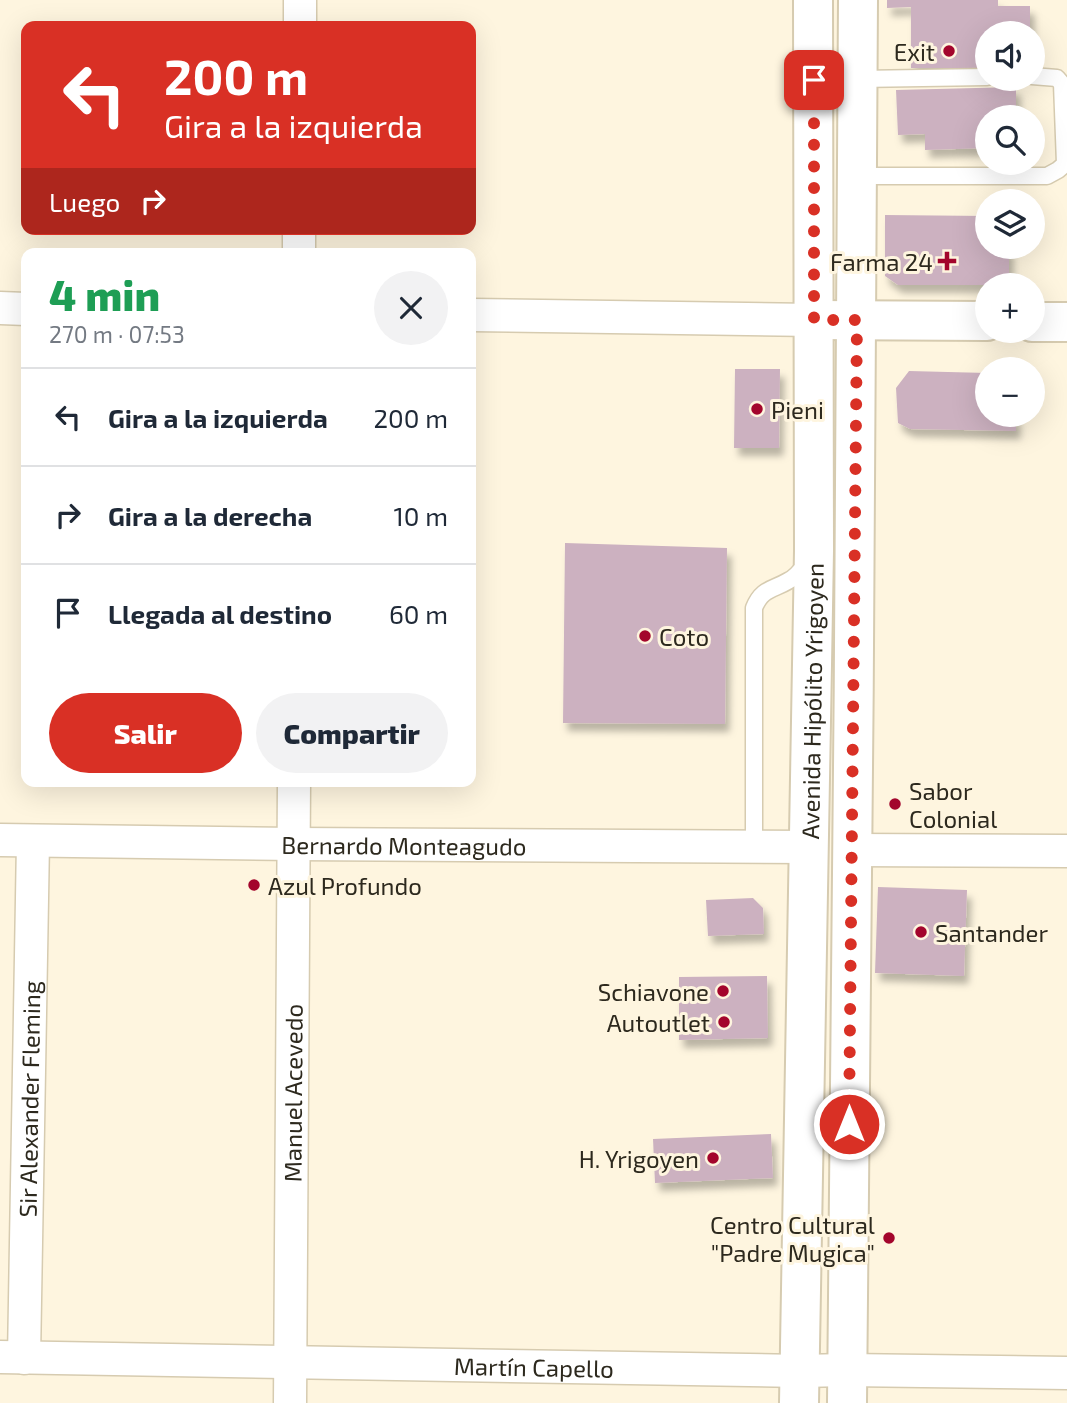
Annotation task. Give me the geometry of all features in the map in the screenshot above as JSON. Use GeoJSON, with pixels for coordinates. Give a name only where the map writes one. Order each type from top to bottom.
{"type":"FeatureCollection","features":[{"type":"Feature","properties":{"kind":"main road","name":"Avenida Hipólito Yrigoyen"},"geometry":{"type":"LineString","coordinates":[[799,1387],[814,551],[813,0]]}},
{"type":"Feature","properties":{"kind":"main road","name":"Avenida Hipólito Yrigoyen"},"geometry":{"type":"LineString","coordinates":[[847,1387],[858,0]]}},
{"type":"Feature","properties":{"kind":"main road"},"geometry":{"type":"LineString","coordinates":[[814,320],[975,321]]}},
{"type":"Feature","properties":{"kind":"main road"},"geometry":{"type":"LineString","coordinates":[[1045,322],[1067,323]]}},
{"type":"Feature","properties":{"kind":"street"},"geometry":{"type":"LineString","coordinates":[[300,0],[300,21]]}},
{"type":"Feature","properties":{"kind":"street"},"geometry":{"type":"LineString","coordinates":[[0,308],[21,309]]}},
{"type":"Feature","properties":{"kind":"street"},"geometry":{"type":"LineString","coordinates":[[476,315],[814,320]]}},
{"type":"Feature","properties":{"kind":"street","name":"Manuel Acevedo"},"geometry":{"type":"LineString","coordinates":[[290,1403],[294,787]]}},
{"type":"Feature","properties":{"kind":"street","name":"Bernardo Monteagudo"},"geometry":{"type":"LineString","coordinates":[[0,840],[294,844],[754,833],[808,847]]}},
{"type":"Feature","properties":{"kind":"street","name":"Sir Alexander Fleming"},"geometry":{"type":"LineString","coordinates":[[12,1358],[33,841]]}},
{"type":"Feature","properties":{"kind":"street"},"geometry":{"type":"LineString","coordinates":[[851,850],[1067,851]]}},
{"type":"Feature","properties":{"kind":"street","name":"Martín Capello"},"geometry":{"type":"LineString","coordinates":[[12,1358],[290,1362],[799,1387],[847,1387],[1067,1373]]}},
{"type":"Feature","properties":{"kind":"lane"},"geometry":{"type":"LineString","coordinates":[[858,79],[975,77]]}},
{"type":"Feature","properties":{"kind":"lane"},"geometry":{"type":"LineString","coordinates":[[857,176],[1047,176],[1065,164],[1062,84],[1057,78],[1045,77]]}},
{"type":"Feature","properties":{"kind":"lane"},"geometry":{"type":"LineString","coordinates":[[754,833],[754,608],[758,598],[766,591],[790,581],[801,572],[814,551]]}},
{"type":"Feature","properties":{"kind":"building","name":"Exit"},"geometry":{"type":"Polygon","coordinates":[[[887,0],[998,0],[998,6],[1030,6],[1030,21],[975,21],[975,68],[911,68],[911,7],[887,8],[887,0]]]}},
{"type":"Feature","properties":{"kind":"building"},"geometry":{"type":"Polygon","coordinates":[[[975,88],[975,91],[1016,91],[1016,105],[975,105],[975,148],[925,150],[925,134],[898,135],[896,90],[975,88]]]}},
{"type":"Feature","properties":{"kind":"building","name":"Farma 24"},"geometry":{"type":"Polygon","coordinates":[[[885,215],[975,216],[975,259],[1009,259],[1009,273],[975,273],[975,285],[898,285],[885,276],[885,215]]]}},
{"type":"Feature","properties":{"kind":"building","name":"Pieni"},"geometry":{"type":"Polygon","coordinates":[[[735,369],[780,369],[779,448],[734,448],[735,369]]]}},
{"type":"Feature","properties":{"kind":"building"},"geometry":{"type":"Polygon","coordinates":[[[909,371],[975,373],[975,427],[1016,427],[1016,431],[910,429],[898,423],[896,388],[909,371]]]}},
{"type":"Feature","properties":{"kind":"building","name":"Coto"},"geometry":{"type":"Polygon","coordinates":[[[565,543],[727,548],[725,724],[563,723],[565,543]]]}},
{"type":"Feature","properties":{"kind":"building","name":"Santander"},"geometry":{"type":"Polygon","coordinates":[[[878,887],[967,890],[964,976],[875,973],[878,887]]]}},
{"type":"Feature","properties":{"kind":"building"},"geometry":{"type":"Polygon","coordinates":[[[753,898],[763,908],[764,934],[708,936],[706,900],[753,898]]]}},
{"type":"Feature","properties":{"kind":"building"},"geometry":{"type":"Polygon","coordinates":[[[767,976],[768,1038],[679,1040],[679,977],[767,976]]]}},
{"type":"Feature","properties":{"kind":"building","name":"H. Yrigoyen"},"geometry":{"type":"Polygon","coordinates":[[[771,1134],[773,1178],[655,1183],[653,1139],[771,1134]]]}},
{"type":"Feature","properties":{"kind":"place","name":"Exit"},"geometry":{"type":"Point","coordinates":[949,51]}},
{"type":"Feature","properties":{"kind":"place","name":"Farma 24"},"geometry":{"type":"Point","coordinates":[947,261]}},
{"type":"Feature","properties":{"kind":"place","name":"Pieni"},"geometry":{"type":"Point","coordinates":[757,409]}},
{"type":"Feature","properties":{"kind":"place","name":"Coto"},"geometry":{"type":"Point","coordinates":[645,636]}},
{"type":"Feature","properties":{"kind":"place","name":"Sabor Colonial"},"geometry":{"type":"Point","coordinates":[895,804]}},
{"type":"Feature","properties":{"kind":"place","name":"Azul Profundo"},"geometry":{"type":"Point","coordinates":[254,885]}},
{"type":"Feature","properties":{"kind":"place","name":"Santander"},"geometry":{"type":"Point","coordinates":[921,932]}},
{"type":"Feature","properties":{"kind":"place","name":"Schiavone"},"geometry":{"type":"Point","coordinates":[723,991]}},
{"type":"Feature","properties":{"kind":"place","name":"Autoutlet"},"geometry":{"type":"Point","coordinates":[724,1022]}},
{"type":"Feature","properties":{"kind":"place","name":"H. Yrigoyen"},"geometry":{"type":"Point","coordinates":[713,1158]}},
{"type":"Feature","properties":{"kind":"place","name":"Centro Cultural \"Padre Mugica\""},"geometry":{"type":"Point","coordinates":[889,1238]}},
{"type":"Feature","properties":{"kind":"route"},"geometry":{"type":"LineString","coordinates":[[814,80],[814,320],[857,320],[849,1124]]}}]}
